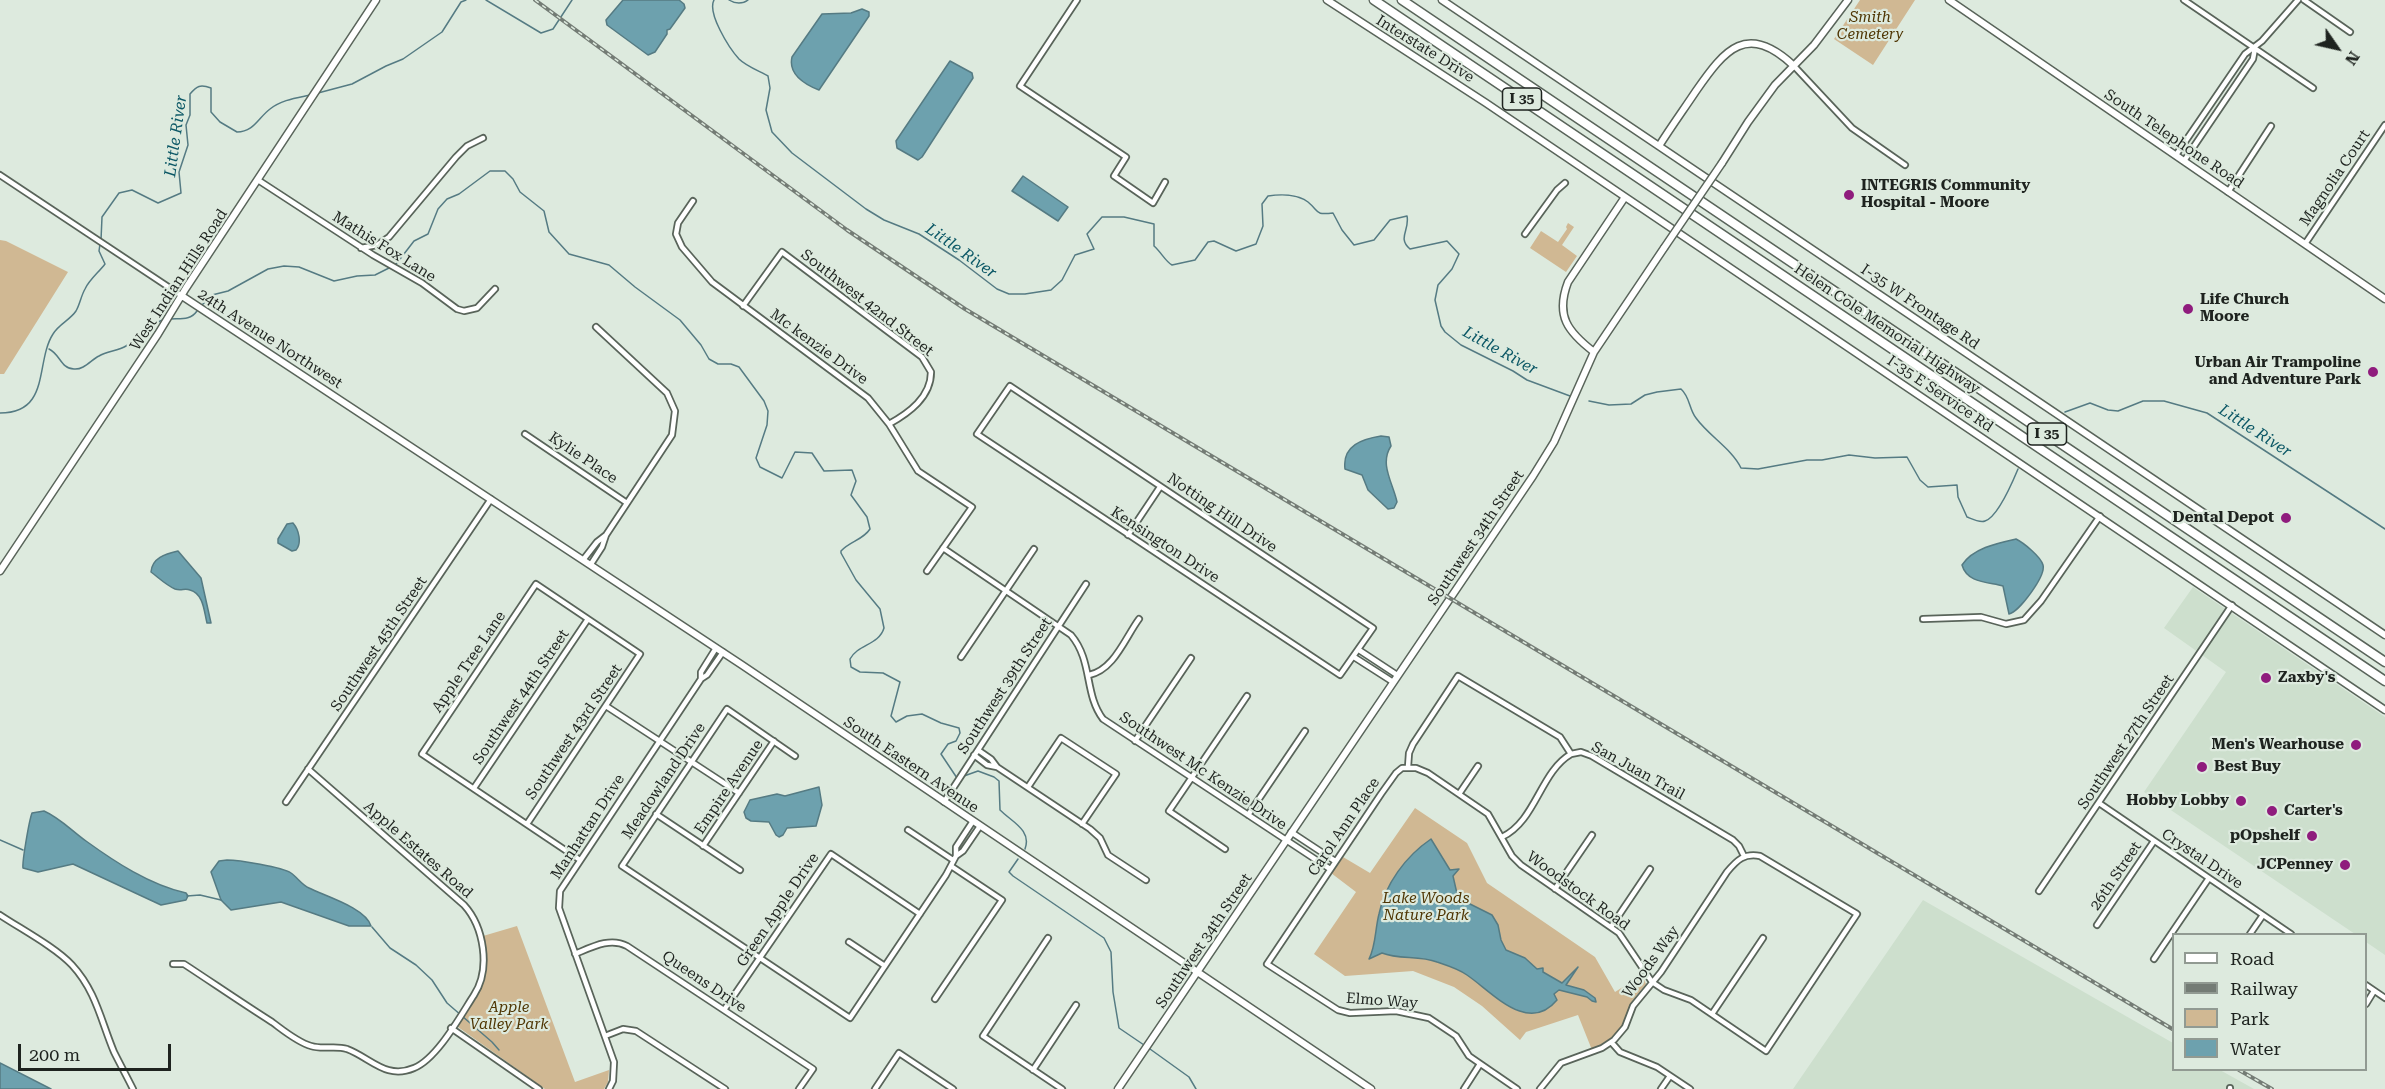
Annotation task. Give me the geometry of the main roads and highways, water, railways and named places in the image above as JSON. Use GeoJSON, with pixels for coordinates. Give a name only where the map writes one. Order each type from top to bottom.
{"type":"FeatureCollection","features":[{"type":"Feature","properties":{"kind":"highway","name":"Helen Cole Memorial Highway"},"geometry":{"type":"LineString","coordinates":[[1374,0],[2385,681]]}},
{"type":"Feature","properties":{"kind":"highway","name":"Helen Cole Memorial Highway"},"geometry":{"type":"LineString","coordinates":[[1402,0],[2385,662]]}},
{"type":"Feature","properties":{"kind":"water"},"geometry":{"type":"Polygon","coordinates":[[[623,0],[679,0],[685,8],[667,30],[667,34],[655,52],[648,55],[607,25],[606,20],[623,0]]]}},
{"type":"Feature","properties":{"kind":"water"},"geometry":{"type":"Polygon","coordinates":[[[862,9],[869,12],[869,16],[819,90],[798,78],[792,68],[792,57],[822,14],[851,13],[862,9]]]}},
{"type":"Feature","properties":{"kind":"water"},"geometry":{"type":"Polygon","coordinates":[[[950,61],[972,73],[973,78],[918,160],[897,148],[896,141],[950,61]]]}},
{"type":"Feature","properties":{"kind":"water"},"geometry":{"type":"Polygon","coordinates":[[[1023,176],[1068,207],[1058,221],[1012,191],[1023,176]]]}},
{"type":"Feature","properties":{"kind":"water"},"geometry":{"type":"Polygon","coordinates":[[[1381,436],[1389,437],[1391,446],[1386,460],[1397,502],[1394,508],[1388,509],[1368,490],[1362,475],[1345,469],[1345,461],[1350,449],[1361,441],[1381,436]]]}},
{"type":"Feature","properties":{"kind":"water"},"geometry":{"type":"Polygon","coordinates":[[[293,523],[299,540],[298,547],[292,551],[278,543],[278,539],[287,524],[293,523]]]}},
{"type":"Feature","properties":{"kind":"water"},"geometry":{"type":"Polygon","coordinates":[[[2016,539],[2039,558],[2043,570],[2031,593],[2019,607],[2009,614],[2003,586],[1973,578],[1968,575],[1962,565],[1979,550],[2016,539]]]}},
{"type":"Feature","properties":{"kind":"water"},"geometry":{"type":"Polygon","coordinates":[[[178,551],[201,578],[211,623],[207,623],[203,604],[195,592],[188,589],[175,589],[151,572],[157,560],[164,555],[178,551]]]}},
{"type":"Feature","properties":{"kind":"water"},"geometry":{"type":"Polygon","coordinates":[[[819,787],[822,805],[816,826],[787,828],[779,837],[769,822],[751,821],[746,818],[744,812],[750,800],[777,794],[785,796],[819,787]]]}},
{"type":"Feature","properties":{"kind":"water"},"geometry":{"type":"Polygon","coordinates":[[[44,811],[133,872],[186,893],[188,896],[186,900],[161,905],[73,864],[38,872],[23,868],[32,813],[44,811]]]}},
{"type":"Feature","properties":{"kind":"water"},"geometry":{"type":"Polygon","coordinates":[[[1431,839],[1450,870],[1459,869],[1453,876],[1458,898],[1492,915],[1498,925],[1506,950],[1525,958],[1537,969],[1543,968],[1543,972],[1562,983],[1578,967],[1566,985],[1584,990],[1595,998],[1596,1002],[1587,997],[1559,990],[1554,994],[1557,1000],[1546,1010],[1534,1013],[1522,1012],[1499,1000],[1464,973],[1444,964],[1382,953],[1369,959],[1382,903],[1391,882],[1405,862],[1431,839]]]}},
{"type":"Feature","properties":{"kind":"water"},"geometry":{"type":"Polygon","coordinates":[[[219,861],[260,864],[286,871],[306,887],[353,908],[368,920],[371,926],[349,926],[281,902],[231,910],[221,900],[211,872],[219,861]]]}},
{"type":"Feature","properties":{"kind":"water"},"geometry":{"type":"Polygon","coordinates":[[[0,1063],[51,1089],[0,1089],[0,1063]]]}},
{"type":"Feature","properties":{"kind":"waterway","name":"Little River"},"geometry":{"type":"LineString","coordinates":[[318,93],[352,84],[403,59],[442,32],[461,2],[466,0]]}},
{"type":"Feature","properties":{"kind":"waterway","name":"Little River"},"geometry":{"type":"LineString","coordinates":[[486,0],[541,33],[553,29],[572,0]]}},
{"type":"Feature","properties":{"kind":"waterway","name":"Little River"},"geometry":{"type":"LineString","coordinates":[[714,0],[716,21],[735,54],[745,64],[768,76],[770,88],[766,110],[772,132],[792,153],[866,209],[884,220],[919,234],[959,260],[997,289],[1009,294],[1051,290],[1062,280],[1075,255],[1094,249],[1087,234],[1102,217],[1124,217],[1154,224],[1154,246],[1172,265],[1195,260],[1208,242],[1214,241],[1236,251],[1256,244],[1263,226],[1262,204],[1268,196],[1294,196],[1304,199],[1320,213],[1333,213],[1342,230],[1354,245],[1374,240],[1390,220],[1407,216],[1404,241],[1410,249],[1447,241],[1459,254],[1452,269],[1438,285],[1435,300],[1441,326],[1445,332],[1461,345],[1527,380],[1570,396]]}},
{"type":"Feature","properties":{"kind":"waterway","name":"Little River"},"geometry":{"type":"LineString","coordinates":[[729,0],[739,3],[748,0]]}},
{"type":"Feature","properties":{"kind":"waterway","name":"Little River"},"geometry":{"type":"LineString","coordinates":[[101,240],[102,217],[119,193],[132,190],[158,203],[181,193],[179,172],[188,145],[186,125],[190,115],[190,94],[197,88],[201,86],[211,88],[211,112],[220,122],[237,132],[248,130],[279,103],[310,95]]}},
{"type":"Feature","properties":{"kind":"waterway"},"geometry":{"type":"LineString","coordinates":[[394,265],[414,241],[428,234],[438,209],[447,199],[459,194],[490,171],[505,171],[513,179],[520,192],[544,211],[549,232],[569,254],[609,265],[680,320],[701,345],[709,359],[718,364],[731,364],[739,367],[764,401],[768,411],[767,425],[756,458],[760,467],[782,478],[795,452],[812,453],[824,471],[852,470],[856,481],[851,495],[867,517],[870,529],[841,553],[856,580],[880,609],[884,628],[878,638],[854,654],[850,659],[851,667],[860,672],[883,673],[900,682],[891,716],[896,722],[907,716],[922,714],[959,728],[960,733],[956,741],[948,744],[941,754],[957,778]]}},
{"type":"Feature","properties":{"kind":"waterway","name":"Little River"},"geometry":{"type":"LineString","coordinates":[[0,413],[16,411],[27,405],[34,395],[53,334],[76,311],[87,286],[105,264],[99,251],[100,244]]}},
{"type":"Feature","properties":{"kind":"waterway"},"geometry":{"type":"LineString","coordinates":[[202,305],[212,295],[228,291],[268,269],[284,266],[299,267],[334,281],[375,275],[389,268]]}},
{"type":"Feature","properties":{"kind":"waterway"},"geometry":{"type":"LineString","coordinates":[[169,319],[188,318],[197,311]]}},
{"type":"Feature","properties":{"kind":"waterway"},"geometry":{"type":"LineString","coordinates":[[49,349],[66,367],[78,369],[102,354],[126,346],[164,319]]}},
{"type":"Feature","properties":{"kind":"waterway","name":"Little River"},"geometry":{"type":"LineString","coordinates":[[1589,401],[1609,405],[1631,404],[1645,395],[1681,389],[1696,418],[1732,455],[1741,468],[1758,469],[1849,455],[1875,458],[1907,457],[1920,480],[1928,487],[1957,485],[1958,497],[1967,517],[1978,521],[1985,521],[1995,513],[2018,469]]}},
{"type":"Feature","properties":{"kind":"waterway","name":"Little River"},"geometry":{"type":"LineString","coordinates":[[2065,412],[2090,403],[2118,411],[2143,401],[2164,401],[2207,413],[2385,529]]}},
{"type":"Feature","properties":{"kind":"waterway"},"geometry":{"type":"LineString","coordinates":[[964,776],[978,771],[999,781],[1000,810],[1023,831],[1026,837],[1025,849]]}},
{"type":"Feature","properties":{"kind":"waterway"},"geometry":{"type":"LineString","coordinates":[[0,840],[23,850]]}},
{"type":"Feature","properties":{"kind":"waterway"},"geometry":{"type":"LineString","coordinates":[[1018,859],[1009,872],[1013,876],[1104,938],[1111,952],[1113,992],[1119,1028],[1144,1045]]}},
{"type":"Feature","properties":{"kind":"waterway"},"geometry":{"type":"LineString","coordinates":[[187,896],[200,895],[221,900]]}},
{"type":"Feature","properties":{"kind":"waterway"},"geometry":{"type":"LineString","coordinates":[[372,927],[390,948],[416,965],[432,980],[447,1003],[499,1050]]}},
{"type":"Feature","properties":{"kind":"waterway"},"geometry":{"type":"LineString","coordinates":[[1150,1049],[1189,1077],[1196,1089]]}},
{"type":"Feature","properties":{"kind":"railway"},"geometry":{"type":"LineString","coordinates":[[535,0],[847,230],[965,309],[2172,1029]]}},
{"type":"Feature","properties":{"kind":"railway"},"geometry":{"type":"LineString","coordinates":[[2241,1071],[2272,1089]]}},
{"type":"Feature","properties":{"kind":"place","name":"INTEGRIS Community Hospital - Moore"},"geometry":{"type":"Point","coordinates":[1849,195]}},
{"type":"Feature","properties":{"kind":"place","name":"Life Church Moore"},"geometry":{"type":"Point","coordinates":[2188,309]}},
{"type":"Feature","properties":{"kind":"place","name":"Urban Air Trampoline and Adventure Park"},"geometry":{"type":"Point","coordinates":[2373,372]}},
{"type":"Feature","properties":{"kind":"place","name":"Dental Depot"},"geometry":{"type":"Point","coordinates":[2286,518]}},
{"type":"Feature","properties":{"kind":"place","name":"Zaxby's"},"geometry":{"type":"Point","coordinates":[2266,678]}},
{"type":"Feature","properties":{"kind":"place","name":"Men's Wearhouse"},"geometry":{"type":"Point","coordinates":[2356,745]}},
{"type":"Feature","properties":{"kind":"place","name":"Best Buy"},"geometry":{"type":"Point","coordinates":[2202,767]}},
{"type":"Feature","properties":{"kind":"place","name":"Hobby Lobby"},"geometry":{"type":"Point","coordinates":[2241,801]}},
{"type":"Feature","properties":{"kind":"place","name":"Carter's"},"geometry":{"type":"Point","coordinates":[2272,811]}},
{"type":"Feature","properties":{"kind":"place","name":"pOpshelf"},"geometry":{"type":"Point","coordinates":[2312,836]}},
{"type":"Feature","properties":{"kind":"place","name":"JCPenney"},"geometry":{"type":"Point","coordinates":[2345,865]}},
{"type":"Feature","properties":{"kind":"park label","name":"Smith Cemetery"},"geometry":{"type":"Point","coordinates":[1870,26]}},
{"type":"Feature","properties":{"kind":"park label","name":"Lake Woods Nature Park"},"geometry":{"type":"Point","coordinates":[1426,908]}},
{"type":"Feature","properties":{"kind":"park label","name":"Apple Valley Park"},"geometry":{"type":"Point","coordinates":[509,1016]}}]}
